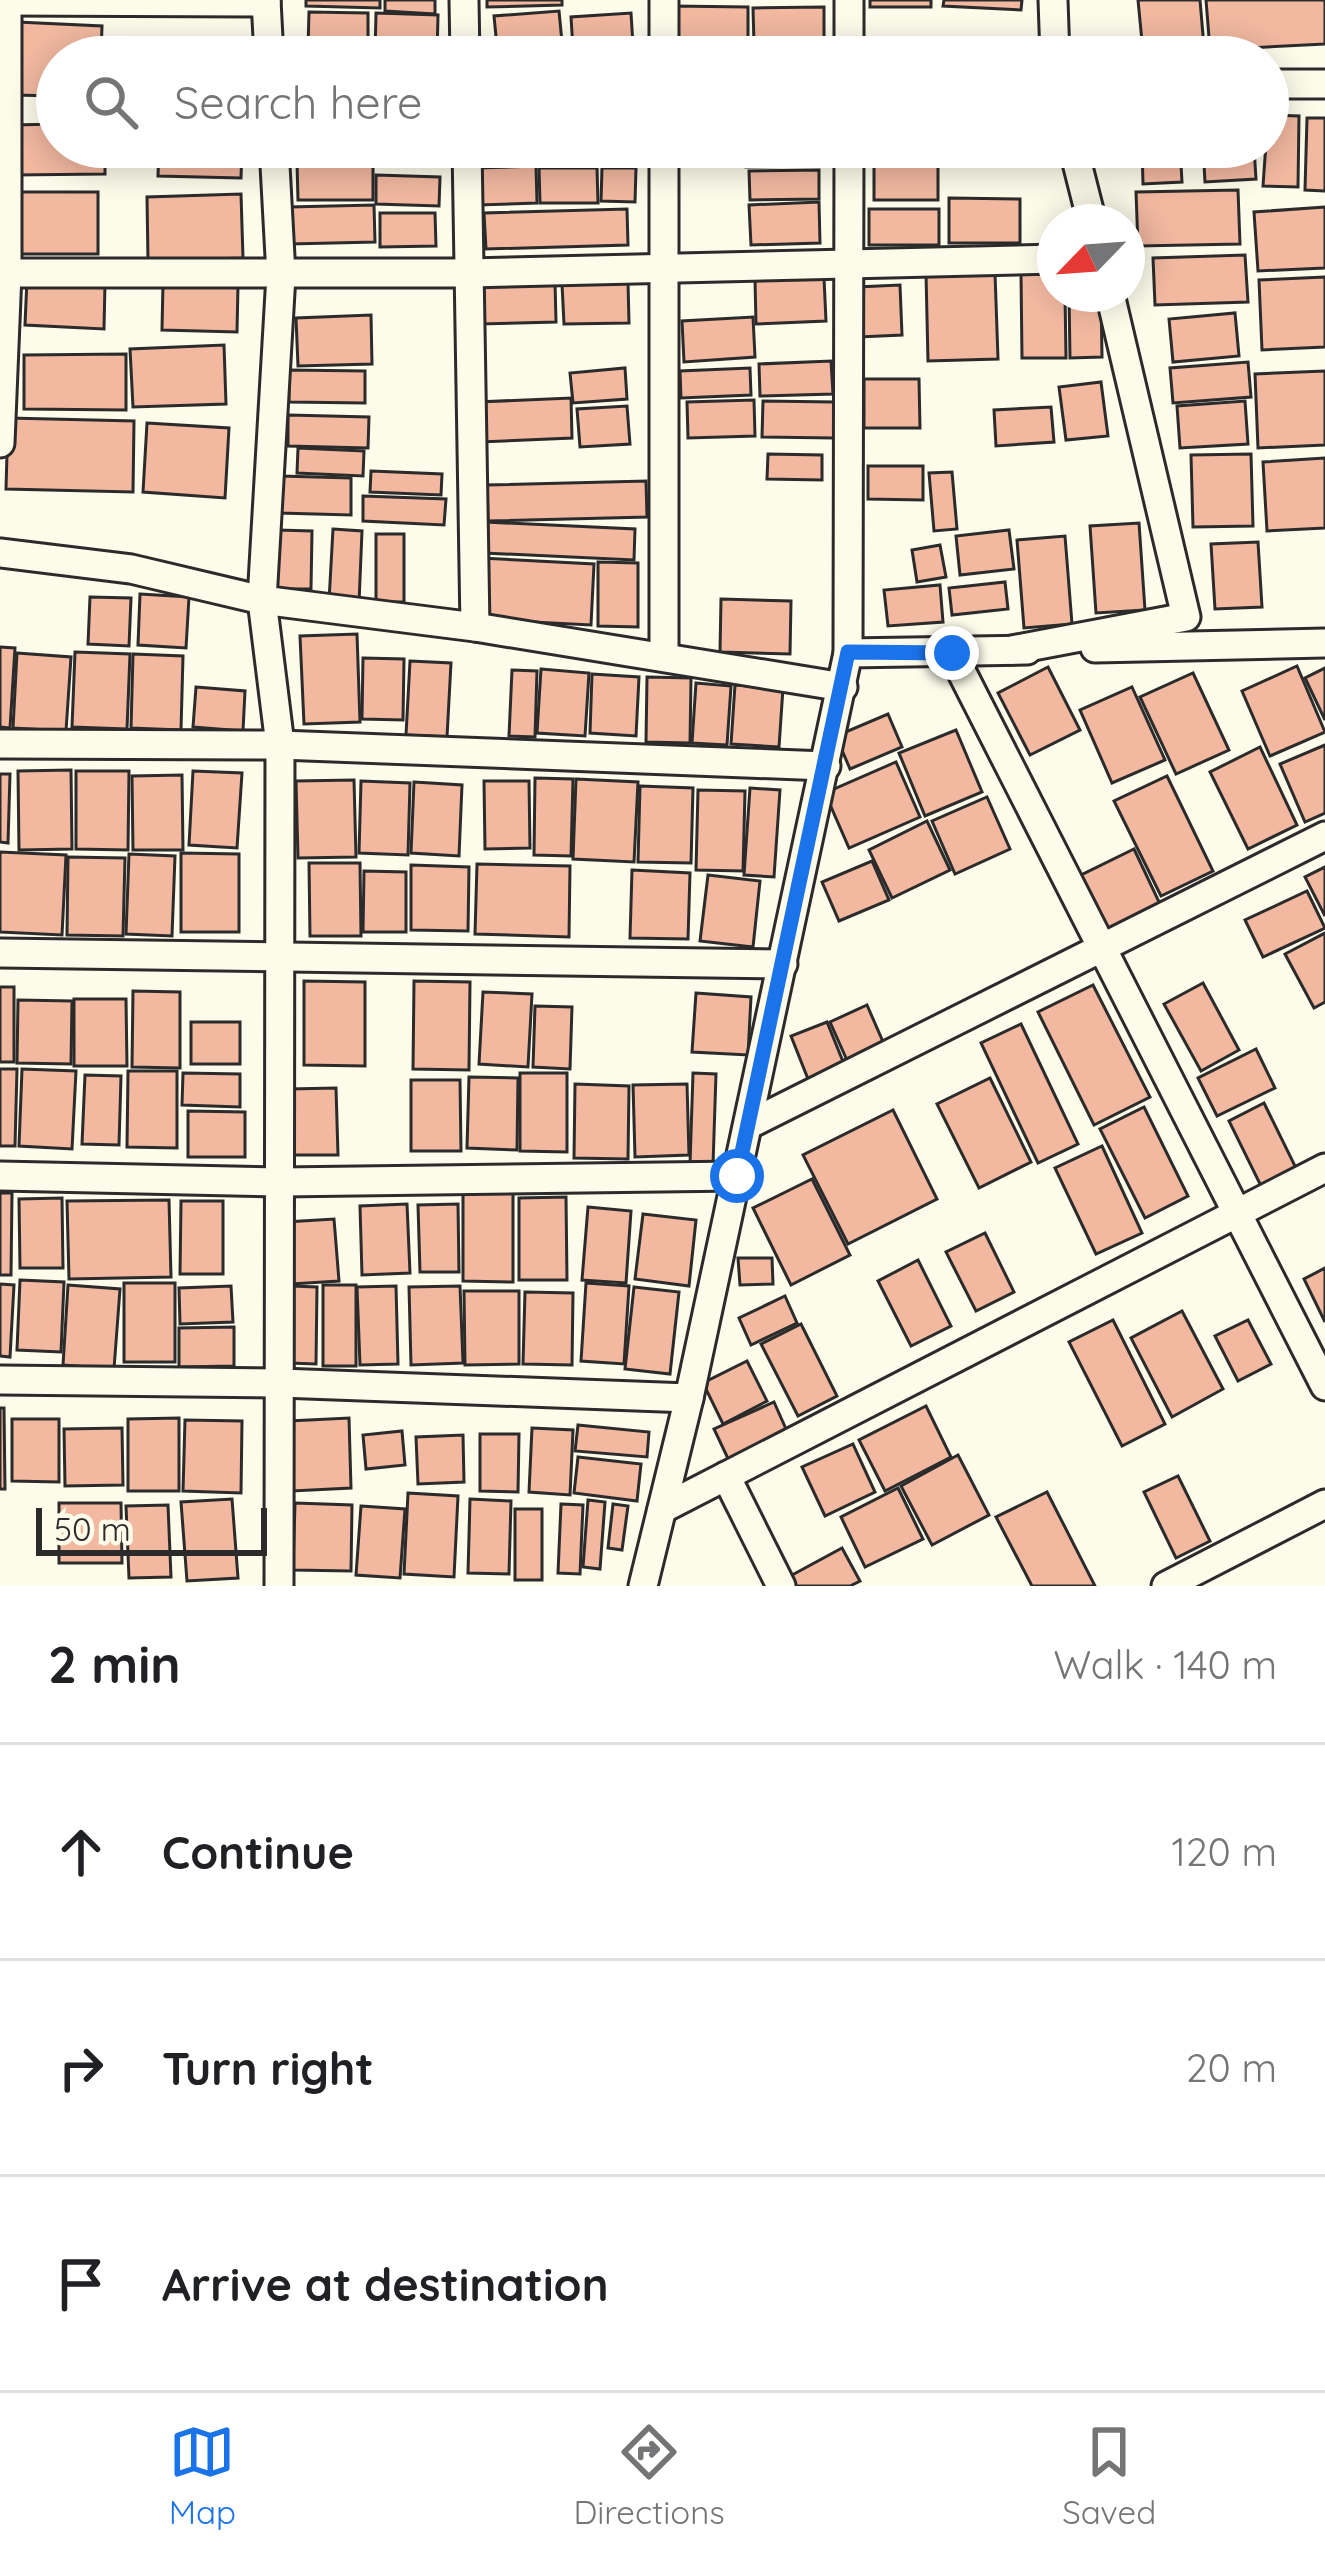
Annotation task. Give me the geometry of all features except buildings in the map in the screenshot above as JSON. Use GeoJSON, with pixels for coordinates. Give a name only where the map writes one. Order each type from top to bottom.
{"type":"FeatureCollection","features":[{"type":"Feature","properties":{"kind":"street"},"geometry":{"type":"LineString","coordinates":[[464,0],[465,36]]}},
{"type":"Feature","properties":{"kind":"street"},"geometry":{"type":"LineString","coordinates":[[664,0],[664,36]]}},
{"type":"Feature","properties":{"kind":"street"},"geometry":{"type":"LineString","coordinates":[[848,36],[849,0]]}},
{"type":"Feature","properties":{"kind":"street"},"geometry":{"type":"LineString","coordinates":[[1053,0],[1054,36]]}},
{"type":"Feature","properties":{"kind":"street"},"geometry":{"type":"LineString","coordinates":[[0,443],[7,273],[5,1],[266,1],[268,36]]}},
{"type":"Feature","properties":{"kind":"street"},"geometry":{"type":"LineString","coordinates":[[1289,84],[1325,84]]}},
{"type":"Feature","properties":{"kind":"street"},"geometry":{"type":"LineString","coordinates":[[275,168],[280,275],[262,600],[280,746],[280,1586]]}},
{"type":"Feature","properties":{"kind":"street"},"geometry":{"type":"LineString","coordinates":[[467,168],[475,627]]}},
{"type":"Feature","properties":{"kind":"street"},"geometry":{"type":"LineString","coordinates":[[664,168],[664,656]]}},
{"type":"Feature","properties":{"kind":"street"},"geometry":{"type":"LineString","coordinates":[[643,1586],[689,1398],[843,687],[848,652],[848,168]]}},
{"type":"Feature","properties":{"kind":"street"},"geometry":{"type":"LineString","coordinates":[[1078,168],[1087,204]]}},
{"type":"Feature","properties":{"kind":"street"},"geometry":{"type":"LineString","coordinates":[[7,273],[469,273],[1037,261]]}},
{"type":"Feature","properties":{"kind":"street"},"geometry":{"type":"LineString","coordinates":[[1012,650],[1186,617],[1114,312]]}},
{"type":"Feature","properties":{"kind":"street"},"geometry":{"type":"LineString","coordinates":[[0,553],[131,569],[262,600],[475,627],[843,687]]}},
{"type":"Feature","properties":{"kind":"street"},"geometry":{"type":"LineString","coordinates":[[848,652],[1325,643]]}},
{"type":"Feature","properties":{"kind":"street"},"geometry":{"type":"LineString","coordinates":[[952,653],[1325,1386]]}},
{"type":"Feature","properties":{"kind":"street"},"geometry":{"type":"LineString","coordinates":[[0,744],[280,746],[826,766]]}},
{"type":"Feature","properties":{"kind":"street"},"geometry":{"type":"LineString","coordinates":[[748,1125],[1325,836]]}},
{"type":"Feature","properties":{"kind":"street"},"geometry":{"type":"LineString","coordinates":[[0,953],[783,964]]}},
{"type":"Feature","properties":{"kind":"street"},"geometry":{"type":"LineString","coordinates":[[662,1508],[1325,1168]]}},
{"type":"Feature","properties":{"kind":"street"},"geometry":{"type":"LineString","coordinates":[[0,1176],[280,1182],[737,1176]]}},
{"type":"Feature","properties":{"kind":"street"},"geometry":{"type":"LineString","coordinates":[[0,1380],[280,1383],[689,1398]]}},
{"type":"Feature","properties":{"kind":"street"},"geometry":{"type":"LineString","coordinates":[[726,1476],[781,1586]]}},
{"type":"Feature","properties":{"kind":"street"},"geometry":{"type":"LineString","coordinates":[[1166,1586],[1325,1504]]}},
{"type":"Feature","properties":{"kind":"route"},"geometry":{"type":"LineString","coordinates":[[737,1176],[848,652],[952,653]]}}]}
